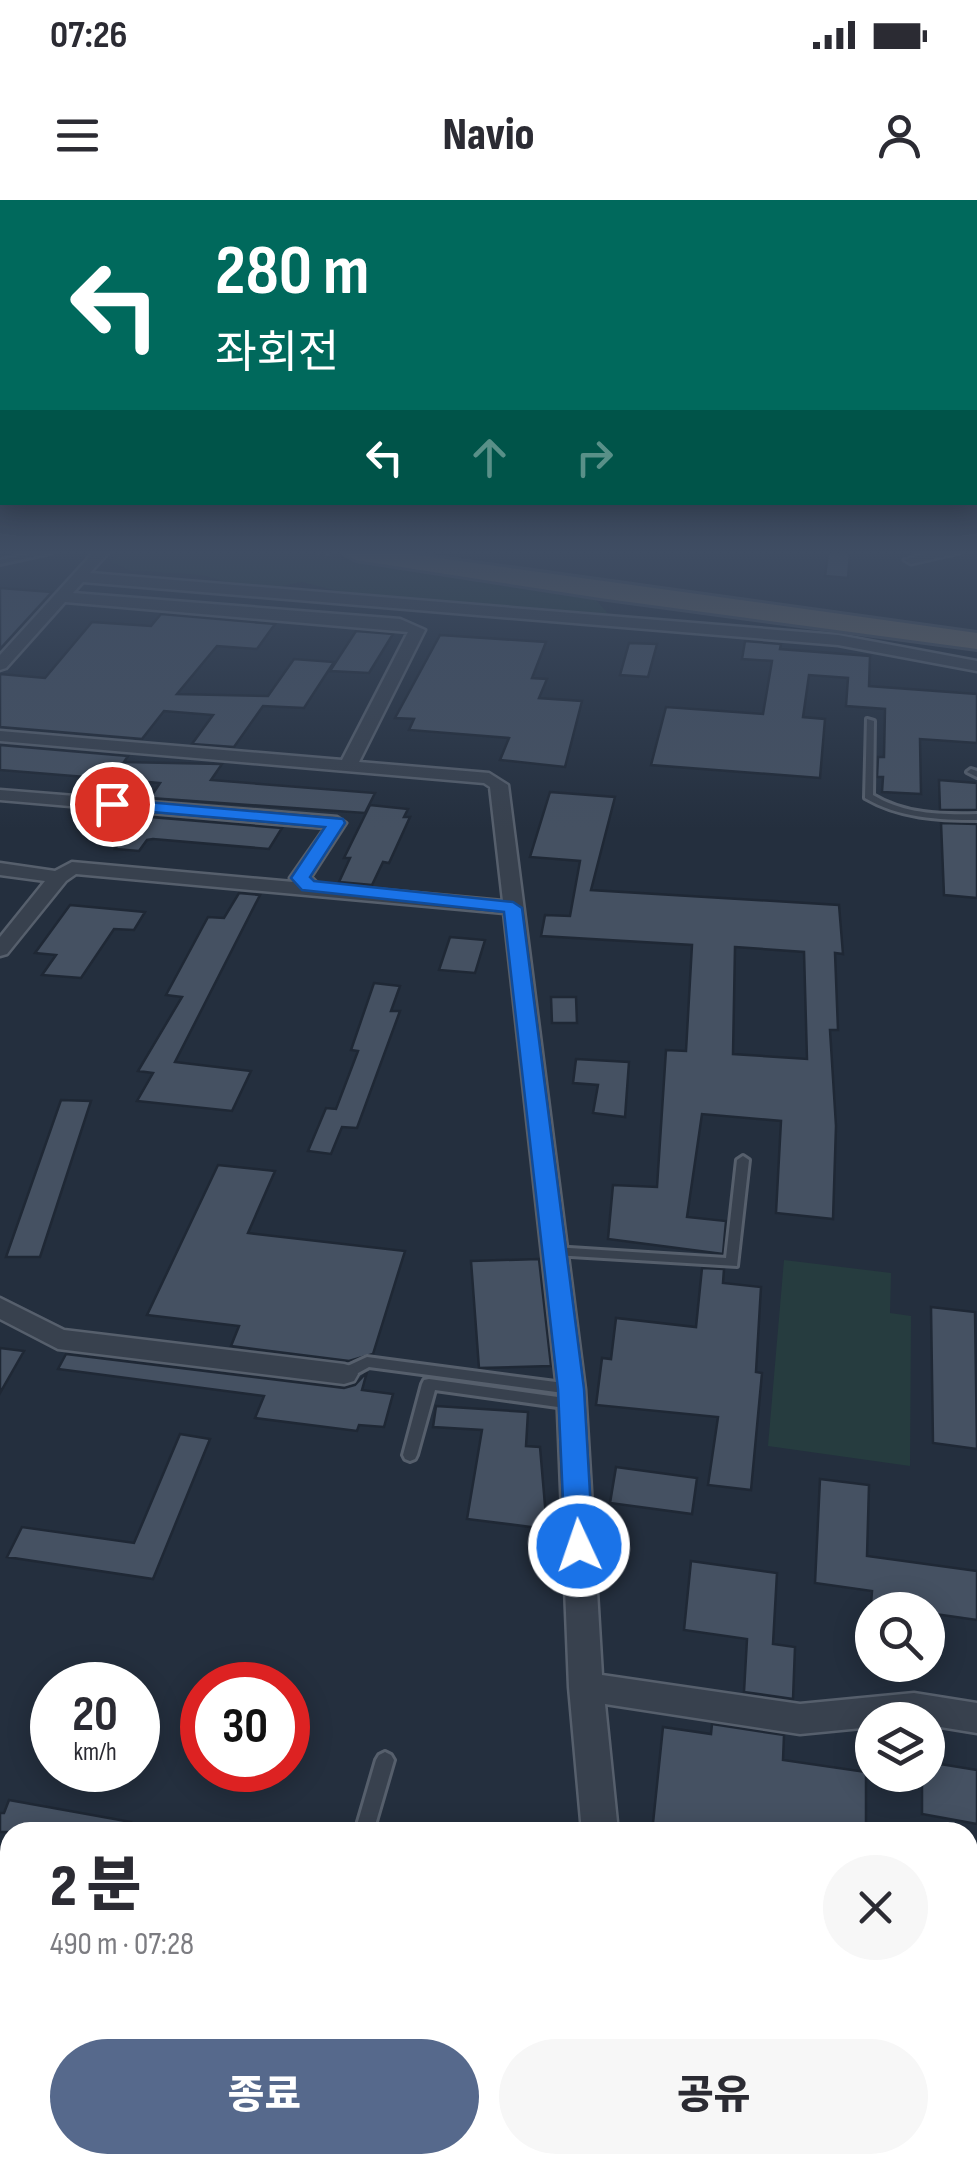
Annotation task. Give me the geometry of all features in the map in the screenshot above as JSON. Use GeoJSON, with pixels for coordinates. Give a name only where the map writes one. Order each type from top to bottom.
{"type":"FeatureCollection","features":[{"type":"Feature","properties":{"kind":"highway"},"geometry":{"type":"LineString","coordinates":[[944,645],[977,656]]}},
{"type":"Feature","properties":{"kind":"street"},"geometry":{"type":"LineString","coordinates":[[0,665],[18,645]]}},
{"type":"Feature","properties":{"kind":"street"},"geometry":{"type":"LineString","coordinates":[[348,766],[409,645]]}},
{"type":"Feature","properties":{"kind":"street"},"geometry":{"type":"LineString","coordinates":[[893,645],[977,666]]}},
{"type":"Feature","properties":{"kind":"street"},"geometry":{"type":"LineString","coordinates":[[0,736],[489,778],[499,785],[571,1397],[586,1687],[599,1822]]}},
{"type":"Feature","properties":{"kind":"street"},"geometry":{"type":"LineString","coordinates":[[0,795],[336,823],[300,878],[309,886]]}},
{"type":"Feature","properties":{"kind":"street"},"geometry":{"type":"LineString","coordinates":[[0,950],[58,877],[72,868],[309,886],[513,908]]}},
{"type":"Feature","properties":{"kind":"street"},"geometry":{"type":"LineString","coordinates":[[0,870],[58,877]]}},
{"type":"Feature","properties":{"kind":"street"},"geometry":{"type":"LineString","coordinates":[[0,1308],[58,1339],[344,1374]]}},
{"type":"Feature","properties":{"kind":"street"},"geometry":{"type":"LineString","coordinates":[[586,1687],[800,1719],[914,1708],[977,1718]]}},
{"type":"Feature","properties":{"kind":"lane"},"geometry":{"type":"LineString","coordinates":[[870,720],[868,796],[882,806],[912,812],[977,817]]}},
{"type":"Feature","properties":{"kind":"lane"},"geometry":{"type":"LineString","coordinates":[[554,1251],[732,1263],[743,1160]]}},
{"type":"Feature","properties":{"kind":"lane"},"geometry":{"type":"LineString","coordinates":[[344,1374],[367,1362],[571,1397]]}},
{"type":"Feature","properties":{"kind":"lane"},"geometry":{"type":"LineString","coordinates":[[410,1455],[429,1384],[571,1397]]}},
{"type":"Feature","properties":{"kind":"lane"},"geometry":{"type":"LineString","coordinates":[[367,1822],[385,1760]]}},
{"type":"Feature","properties":{"kind":"green space"},"geometry":{"type":"Polygon","coordinates":[[[784,1260],[891,1273],[890,1313],[911,1316],[910,1466],[768,1446],[784,1260]]]}},
{"type":"Feature","properties":{"kind":"building"},"geometry":{"type":"Polygon","coordinates":[[[73,645],[260,645],[257,649],[217,646],[177,694],[268,696],[294,659],[334,662],[304,708],[263,706],[234,747],[192,744],[213,715],[164,711],[142,739],[0,727],[0,674],[45,678],[73,645]]]}},
{"type":"Feature","properties":{"kind":"building"},"geometry":{"type":"Polygon","coordinates":[[[347,645],[386,645],[369,673],[330,671],[347,645]]]}},
{"type":"Feature","properties":{"kind":"building"},"geometry":{"type":"Polygon","coordinates":[[[435,645],[545,645],[532,678],[547,679],[539,698],[582,701],[565,767],[500,760],[509,738],[409,730],[414,719],[395,718],[435,645]]]}},
{"type":"Feature","properties":{"kind":"building"},"geometry":{"type":"Polygon","coordinates":[[[628,645],[657,645],[648,677],[620,675],[628,645]]]}},
{"type":"Feature","properties":{"kind":"building"},"geometry":{"type":"Polygon","coordinates":[[[744,645],[781,645],[780,649],[870,656],[869,686],[977,694],[977,743],[920,739],[921,794],[882,792],[883,777],[877,777],[878,757],[884,757],[885,709],[846,706],[848,678],[809,675],[803,717],[825,719],[820,778],[651,765],[666,707],[763,714],[772,661],[742,659],[744,645]]]}},
{"type":"Feature","properties":{"kind":"building"},"geometry":{"type":"Polygon","coordinates":[[[0,745],[128,756],[124,762],[222,764],[211,780],[375,793],[365,813],[150,798],[160,783],[115,779],[116,772],[110,779],[0,770],[0,745]]]}},
{"type":"Feature","properties":{"kind":"building"},"geometry":{"type":"Polygon","coordinates":[[[939,780],[977,783],[977,810],[940,810],[939,780]]]}},
{"type":"Feature","properties":{"kind":"building"},"geometry":{"type":"Polygon","coordinates":[[[550,792],[615,797],[591,890],[839,905],[843,954],[835,953],[838,1030],[830,1030],[836,1126],[833,1219],[776,1213],[781,1121],[702,1114],[687,1217],[726,1221],[723,1254],[608,1239],[613,1185],[657,1187],[666,1050],[686,1051],[692,945],[541,936],[545,915],[570,916],[580,861],[530,857],[550,792]],[[735,947],[733,1054],[807,1059],[804,952],[735,947]]]}},
{"type":"Feature","properties":{"kind":"building"},"geometry":{"type":"Polygon","coordinates":[[[370,805],[408,809],[404,817],[410,817],[389,863],[383,862],[372,885],[339,882],[350,858],[344,858],[370,805]]]}},
{"type":"Feature","properties":{"kind":"building"},"geometry":{"type":"Polygon","coordinates":[[[138,816],[282,828],[269,849],[153,839],[147,840],[139,851],[115,849],[138,816]]]}},
{"type":"Feature","properties":{"kind":"building"},"geometry":{"type":"Polygon","coordinates":[[[941,823],[977,824],[977,898],[944,895],[941,823]]]}},
{"type":"Feature","properties":{"kind":"building"},"geometry":{"type":"Polygon","coordinates":[[[239,893],[260,895],[175,1062],[251,1071],[232,1111],[137,1101],[153,1073],[138,1071],[182,997],[166,995],[208,917],[224,918],[239,893]]]}},
{"type":"Feature","properties":{"kind":"building"},"geometry":{"type":"Polygon","coordinates":[[[70,905],[145,912],[134,930],[114,929],[81,978],[42,975],[56,955],[35,953],[70,905]]]}},
{"type":"Feature","properties":{"kind":"building"},"geometry":{"type":"Polygon","coordinates":[[[450,937],[485,940],[475,973],[439,970],[450,937]]]}},
{"type":"Feature","properties":{"kind":"building"},"geometry":{"type":"Polygon","coordinates":[[[374,983],[400,986],[391,1011],[400,1011],[357,1128],[342,1127],[331,1154],[308,1151],[326,1108],[336,1109],[358,1051],[351,1050],[374,983]]]}},
{"type":"Feature","properties":{"kind":"building"},"geometry":{"type":"Polygon","coordinates":[[[551,997],[576,997],[577,1023],[552,1023],[551,997]]]}},
{"type":"Feature","properties":{"kind":"building"},"geometry":{"type":"Polygon","coordinates":[[[576,1059],[629,1062],[625,1117],[593,1113],[598,1085],[573,1083],[576,1059]]]}},
{"type":"Feature","properties":{"kind":"building"},"geometry":{"type":"Polygon","coordinates":[[[61,1100],[91,1101],[40,1257],[6,1257],[61,1100]]]}},
{"type":"Feature","properties":{"kind":"building"},"geometry":{"type":"Polygon","coordinates":[[[218,1165],[275,1171],[248,1233],[405,1251],[373,1354],[349,1361],[231,1346],[239,1326],[147,1315],[218,1165]]]}},
{"type":"Feature","properties":{"kind":"building"},"geometry":{"type":"Polygon","coordinates":[[[539,1259],[551,1366],[479,1368],[471,1261],[539,1259]]]}},
{"type":"Feature","properties":{"kind":"building"},"geometry":{"type":"Polygon","coordinates":[[[702,1268],[724,1269],[723,1283],[761,1287],[756,1372],[762,1373],[751,1490],[708,1485],[718,1417],[596,1405],[602,1358],[611,1359],[616,1318],[696,1327],[702,1268]]]}},
{"type":"Feature","properties":{"kind":"building"},"geometry":{"type":"Polygon","coordinates":[[[931,1307],[975,1312],[977,1449],[933,1443],[931,1307]]]}},
{"type":"Feature","properties":{"kind":"building"},"geometry":{"type":"Polygon","coordinates":[[[0,1348],[24,1351],[0,1393],[0,1348]]]}},
{"type":"Feature","properties":{"kind":"building"},"geometry":{"type":"Polygon","coordinates":[[[66,1354],[344,1388],[355,1385],[367,1372],[362,1390],[393,1394],[384,1427],[359,1425],[357,1431],[255,1418],[264,1396],[58,1369],[66,1354]]]}},
{"type":"Feature","properties":{"kind":"building"},"geometry":{"type":"Polygon","coordinates":[[[436,1406],[528,1412],[526,1446],[540,1447],[547,1529],[467,1519],[482,1430],[433,1427],[436,1406]]]}},
{"type":"Feature","properties":{"kind":"building"},"geometry":{"type":"Polygon","coordinates":[[[180,1434],[210,1439],[153,1579],[7,1557],[22,1527],[134,1543],[180,1434]]]}},
{"type":"Feature","properties":{"kind":"building"},"geometry":{"type":"Polygon","coordinates":[[[616,1467],[697,1478],[692,1514],[610,1503],[616,1467]]]}},
{"type":"Feature","properties":{"kind":"building"},"geometry":{"type":"Polygon","coordinates":[[[820,1479],[869,1485],[867,1556],[977,1571],[977,1620],[945,1615],[945,1592],[872,1592],[815,1583],[820,1479]]]}},
{"type":"Feature","properties":{"kind":"building"},"geometry":{"type":"Polygon","coordinates":[[[691,1561],[777,1573],[773,1644],[795,1647],[793,1699],[744,1692],[747,1639],[684,1630],[691,1561]]]}},
{"type":"Feature","properties":{"kind":"building"},"geometry":{"type":"Polygon","coordinates":[[[712,1724],[784,1735],[783,1760],[855,1770],[855,1792],[866,1792],[866,1822],[653,1822],[663,1727],[711,1734],[712,1724]]]}},
{"type":"Feature","properties":{"kind":"building"},"geometry":{"type":"Polygon","coordinates":[[[945,1765],[977,1770],[977,1822],[922,1814],[922,1792],[945,1792],[945,1765]]]}},
{"type":"Feature","properties":{"kind":"building"},"geometry":{"type":"Polygon","coordinates":[[[9,1800],[131,1822],[0,1822],[0,1813],[4,1813],[9,1800]]]}},
{"type":"Feature","properties":{"kind":"route"},"geometry":{"type":"LineString","coordinates":[[112,804],[336,823],[300,878],[309,886],[513,908],[571,1389],[579,1546]]}}]}
